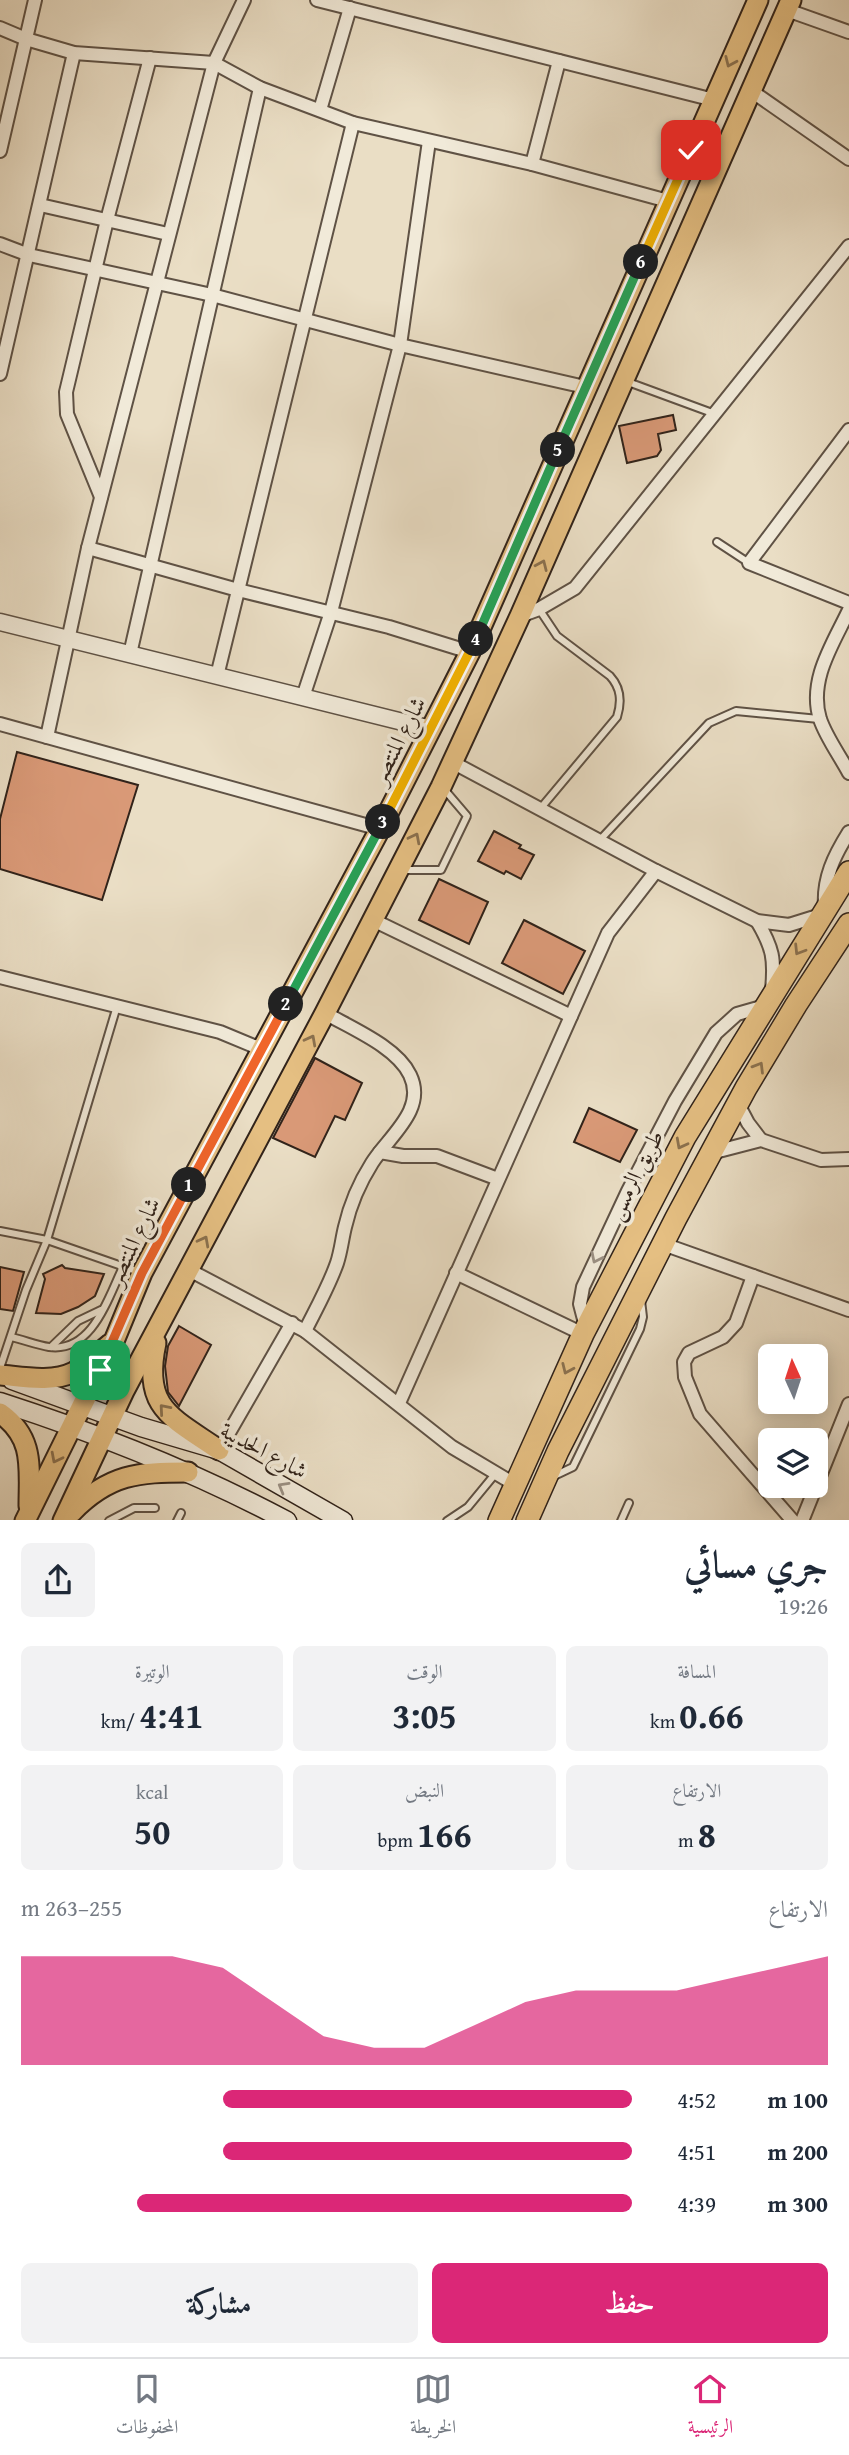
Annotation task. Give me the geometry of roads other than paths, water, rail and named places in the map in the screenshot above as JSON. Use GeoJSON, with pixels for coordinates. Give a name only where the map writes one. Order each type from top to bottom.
{"type":"FeatureCollection","features":[{"type":"Feature","properties":{"kind":"highway","name":"طريق الرمس"},"geometry":{"type":"LineString","coordinates":[[499,1520],[584,1330],[685,1137],[849,872]]}},
{"type":"Feature","properties":{"kind":"highway"},"geometry":{"type":"LineString","coordinates":[[528,1519],[638,1293],[711,1153],[796,1005],[849,924]]}},
{"type":"Feature","properties":{"kind":"highway"},"geometry":{"type":"LineString","coordinates":[[483,1520],[513,1492]]}},
{"type":"Feature","properties":{"kind":"main road","name":"شارع المنتصر"},"geometry":{"type":"LineString","coordinates":[[27,1516],[114,1341],[133,1270],[261,1049],[380,829],[470,652],[758,0]]}},
{"type":"Feature","properties":{"kind":"main road"},"geometry":{"type":"LineString","coordinates":[[64,1520],[112,1417],[442,787],[789,5]]}},
{"type":"Feature","properties":{"kind":"main road"},"geometry":{"type":"LineString","coordinates":[[160,1325],[151,1366],[156,1399],[171,1418],[219,1450]]}},
{"type":"Feature","properties":{"kind":"main road"},"geometry":{"type":"LineString","coordinates":[[0,1375],[45,1378],[62,1376],[74,1372],[114,1341]]}},
{"type":"Feature","properties":{"kind":"main road","name":"شارع الحديبة"},"geometry":{"type":"LineString","coordinates":[[0,1375],[112,1417],[219,1450],[341,1520]]}},
{"type":"Feature","properties":{"kind":"main road"},"geometry":{"type":"LineString","coordinates":[[0,1402],[188,1472],[285,1520]]}},
{"type":"Feature","properties":{"kind":"main road"},"geometry":{"type":"LineString","coordinates":[[0,1413],[14,1423],[28,1449],[27,1516]]}},
{"type":"Feature","properties":{"kind":"main road"},"geometry":{"type":"LineString","coordinates":[[64,1520],[87,1496],[130,1475],[188,1472]]}},
{"type":"Feature","properties":{"kind":"street"},"geometry":{"type":"LineString","coordinates":[[0,151],[36,0]]}},
{"type":"Feature","properties":{"kind":"street"},"geometry":{"type":"LineString","coordinates":[[47,737],[88,548],[168,234],[214,63],[244,0]]}},
{"type":"Feature","properties":{"kind":"street"},"geometry":{"type":"LineString","coordinates":[[317,0],[713,100]]}},
{"type":"Feature","properties":{"kind":"street"},"geometry":{"type":"LineString","coordinates":[[789,5],[849,32]]}},
{"type":"Feature","properties":{"kind":"street"},"geometry":{"type":"LineString","coordinates":[[320,110],[350,8]]}},
{"type":"Feature","properties":{"kind":"street"},"geometry":{"type":"LineString","coordinates":[[0,28],[74,53],[214,63],[260,88],[353,123],[532,163],[668,201]]}},
{"type":"Feature","properties":{"kind":"street"},"geometry":{"type":"LineString","coordinates":[[0,374],[74,53]]}},
{"type":"Feature","properties":{"kind":"street"},"geometry":{"type":"LineString","coordinates":[[101,497],[67,414],[66,392],[107,220],[150,58]]}},
{"type":"Feature","properties":{"kind":"street"},"geometry":{"type":"LineString","coordinates":[[532,163],[559,61]]}},
{"type":"Feature","properties":{"kind":"street"},"geometry":{"type":"LineString","coordinates":[[130,654],[260,88]]}},
{"type":"Feature","properties":{"kind":"street"},"geometry":{"type":"LineString","coordinates":[[750,89],[849,159]]}},
{"type":"Feature","properties":{"kind":"street"},"geometry":{"type":"LineString","coordinates":[[217,676],[353,123]]}},
{"type":"Feature","properties":{"kind":"street"},"geometry":{"type":"LineString","coordinates":[[303,697],[331,612],[400,345],[429,141]]}},
{"type":"Feature","properties":{"kind":"street"},"geometry":{"type":"LineString","coordinates":[[40,205],[168,234]]}},
{"type":"Feature","properties":{"kind":"street"},"geometry":{"type":"LineString","coordinates":[[0,244],[29,255],[212,295],[400,345],[585,387]]}},
{"type":"Feature","properties":{"kind":"street"},"geometry":{"type":"LineString","coordinates":[[520,616],[539,609],[575,588],[849,246]]}},
{"type":"Feature","properties":{"kind":"street"},"geometry":{"type":"LineString","coordinates":[[849,430],[749,563],[849,603]]}},
{"type":"Feature","properties":{"kind":"street"},"geometry":{"type":"LineString","coordinates":[[88,548],[470,652]]}},
{"type":"Feature","properties":{"kind":"street"},"geometry":{"type":"LineString","coordinates":[[849,610],[818,679],[820,719],[849,773]]}},
{"type":"Feature","properties":{"kind":"street"},"geometry":{"type":"LineString","coordinates":[[0,622],[431,729]]}},
{"type":"Feature","properties":{"kind":"street"},"geometry":{"type":"LineString","coordinates":[[0,724],[380,829]]}},
{"type":"Feature","properties":{"kind":"street"},"geometry":{"type":"LineString","coordinates":[[452,762],[656,871],[757,921],[789,925],[823,912],[830,868],[849,832]]}},
{"type":"Feature","properties":{"kind":"street"},"geometry":{"type":"LineString","coordinates":[[399,1403],[608,933],[656,871]]}},
{"type":"Feature","properties":{"kind":"street"},"geometry":{"type":"LineString","coordinates":[[373,920],[571,1016]]}},
{"type":"Feature","properties":{"kind":"street"},"geometry":{"type":"LineString","coordinates":[[757,921],[771,944],[775,964],[768,1000]]}},
{"type":"Feature","properties":{"kind":"street"},"geometry":{"type":"LineString","coordinates":[[0,977],[220,1032],[261,1049]]}},
{"type":"Feature","properties":{"kind":"street"},"geometry":{"type":"LineString","coordinates":[[305,1331],[336,1266],[346,1222],[359,1187],[372,1163],[408,1117],[413,1089],[411,1076],[387,1049],[325,1013]]}},
{"type":"Feature","properties":{"kind":"street"},"geometry":{"type":"LineString","coordinates":[[738,1104],[761,1140]]}},
{"type":"Feature","properties":{"kind":"street"},"geometry":{"type":"LineString","coordinates":[[711,1153],[761,1140],[821,1160],[849,1159]]}},
{"type":"Feature","properties":{"kind":"street"},"geometry":{"type":"LineString","coordinates":[[380,1152],[403,1156],[437,1156],[498,1179]]}},
{"type":"Feature","properties":{"kind":"street"},"geometry":{"type":"LineString","coordinates":[[663,1244],[849,1310]]}},
{"type":"Feature","properties":{"kind":"street"},"geometry":{"type":"LineString","coordinates":[[189,1270],[305,1331],[452,1447],[496,1473],[513,1492]]}},
{"type":"Feature","properties":{"kind":"street"},"geometry":{"type":"LineString","coordinates":[[456,1273],[584,1330]]}},
{"type":"Feature","properties":{"kind":"street"},"geometry":{"type":"LineString","coordinates":[[753,1276],[736,1323],[723,1337],[689,1353],[684,1363],[685,1377],[700,1414],[792,1520]]}},
{"type":"Feature","properties":{"kind":"street"},"geometry":{"type":"LineString","coordinates":[[219,1450],[292,1324]]}},
{"type":"Feature","properties":{"kind":"street"},"geometry":{"type":"LineString","coordinates":[[802,1520],[849,1404]]}},
{"type":"Feature","properties":{"kind":"lane"},"geometry":{"type":"LineString","coordinates":[[622,381],[715,414]]}},
{"type":"Feature","properties":{"kind":"lane"},"geometry":{"type":"LineString","coordinates":[[717,542],[749,563]]}},
{"type":"Feature","properties":{"kind":"lane"},"geometry":{"type":"LineString","coordinates":[[539,609],[556,636],[617,683],[621,706],[617,717],[540,809]]}},
{"type":"Feature","properties":{"kind":"lane"},"geometry":{"type":"LineString","coordinates":[[599,841],[709,723],[722,715],[744,711],[820,719]]}},
{"type":"Feature","properties":{"kind":"lane"},"geometry":{"type":"LineString","coordinates":[[398,870],[441,870],[467,816],[442,787]]}},
{"type":"Feature","properties":{"kind":"lane"},"geometry":{"type":"LineString","coordinates":[[0,1368],[26,1290],[47,1240],[117,1006]]}},
{"type":"Feature","properties":{"kind":"lane"},"geometry":{"type":"LineString","coordinates":[[0,1231],[47,1240],[133,1270],[101,1310],[91,1330],[81,1339],[67,1345],[51,1347],[10,1340],[0,1341]]}},
{"type":"Feature","properties":{"kind":"lane"},"geometry":{"type":"LineString","coordinates":[[51,1347],[78,1321],[101,1310]]}},
{"type":"Feature","properties":{"kind":"lane"},"geometry":{"type":"LineString","coordinates":[[448,1520],[468,1507],[496,1473]]}},
{"type":"Feature","properties":{"kind":"lane"},"geometry":{"type":"LineString","coordinates":[[621,1520],[629,1503]]}},
{"type":"Feature","properties":{"kind":"lane"},"geometry":{"type":"LineString","coordinates":[[111,1520],[135,1508],[155,1508]]}},
{"type":"Feature","properties":{"kind":"lane"},"geometry":{"type":"LineString","coordinates":[[178,1520],[181,1513]]}}]}
